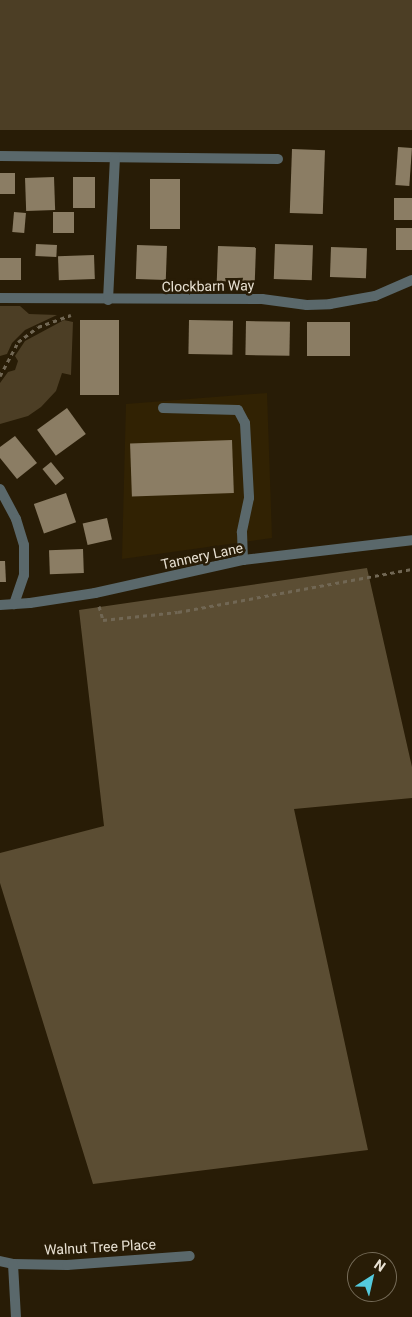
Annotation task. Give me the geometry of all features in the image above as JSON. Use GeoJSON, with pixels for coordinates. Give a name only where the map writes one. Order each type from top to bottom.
{"type":"FeatureCollection","features":[{"type":"Feature","properties":{"kind":"street"},"geometry":{"type":"LineString","coordinates":[[0,156],[278,159]]}},
{"type":"Feature","properties":{"kind":"street"},"geometry":{"type":"LineString","coordinates":[[108,300],[115,158]]}},
{"type":"Feature","properties":{"kind":"street","name":"Clockbarn Way"},"geometry":{"type":"LineString","coordinates":[[0,298],[82,300],[262,299],[300,304],[330,304],[374,296],[412,280]]}},
{"type":"Feature","properties":{"kind":"street"},"geometry":{"type":"LineString","coordinates":[[163,408],[238,410],[245,423],[249,498],[242,532],[243,560]]}},
{"type":"Feature","properties":{"kind":"street"},"geometry":{"type":"LineString","coordinates":[[0,489],[16,519],[24,545],[24,575],[14,604]]}},
{"type":"Feature","properties":{"kind":"street","name":"Tannery Lane"},"geometry":{"type":"LineString","coordinates":[[0,604],[14,604],[95,593],[243,560],[412,540]]}},
{"type":"Feature","properties":{"kind":"street","name":"Walnut Tree Place"},"geometry":{"type":"LineString","coordinates":[[0,1261],[12,1264],[67,1265],[190,1256]]}},
{"type":"Feature","properties":{"kind":"street"},"geometry":{"type":"LineString","coordinates":[[12,1264],[16,1317]]}},
{"type":"Feature","properties":{"kind":"path"},"geometry":{"type":"LineString","coordinates":[[0,376],[18,342],[38,327],[62,317],[70,317],[82,300]]}},
{"type":"Feature","properties":{"kind":"path"},"geometry":{"type":"LineString","coordinates":[[95,593],[103,620],[178,612],[412,569]]}},
{"type":"Feature","properties":{"kind":"shaded area"},"geometry":{"type":"Polygon","coordinates":[[[0,0],[412,0],[412,130],[0,130],[0,0]]]}},
{"type":"Feature","properties":{"kind":"shaded area"},"geometry":{"type":"Polygon","coordinates":[[[0,306],[20,306],[29,314],[57,315],[25,330],[12,343],[7,354],[0,356],[0,306]]]}},
{"type":"Feature","properties":{"kind":"shaded area"},"geometry":{"type":"Polygon","coordinates":[[[64,320],[73,322],[71,375],[62,373],[56,391],[41,407],[28,416],[0,424],[0,383],[8,372],[15,370],[18,361],[15,356],[25,341],[64,320]]]}},
{"type":"Feature","properties":{"kind":"shaded area"},"geometry":{"type":"Polygon","coordinates":[[[267,393],[272,538],[122,559],[126,404],[267,393]]]}},
{"type":"Feature","properties":{"kind":"shaded area"},"geometry":{"type":"Polygon","coordinates":[[[367,568],[412,767],[412,798],[294,809],[368,1150],[93,1184],[0,883],[0,853],[104,826],[79,610],[367,568]]]}},
{"type":"Feature","properties":{"kind":"building"},"geometry":{"type":"Polygon","coordinates":[[[398,147],[412,148],[409,186],[395,185],[398,147]]]}},
{"type":"Feature","properties":{"kind":"building"},"geometry":{"type":"Polygon","coordinates":[[[292,149],[325,150],[323,214],[290,213],[292,149]]]}},
{"type":"Feature","properties":{"kind":"building"},"geometry":{"type":"Polygon","coordinates":[[[0,173],[15,173],[15,194],[0,194],[0,173]]]}},
{"type":"Feature","properties":{"kind":"building"},"geometry":{"type":"Polygon","coordinates":[[[54,177],[55,210],[26,211],[25,178],[54,177]]]}},
{"type":"Feature","properties":{"kind":"building"},"geometry":{"type":"Polygon","coordinates":[[[73,177],[95,177],[95,208],[73,208],[73,177]]]}},
{"type":"Feature","properties":{"kind":"building"},"geometry":{"type":"Polygon","coordinates":[[[150,179],[180,179],[180,229],[150,229],[150,179]]]}},
{"type":"Feature","properties":{"kind":"building"},"geometry":{"type":"Polygon","coordinates":[[[394,198],[412,198],[412,220],[394,220],[394,198]]]}},
{"type":"Feature","properties":{"kind":"building"},"geometry":{"type":"Polygon","coordinates":[[[14,212],[26,213],[24,233],[12,232],[14,212]]]}},
{"type":"Feature","properties":{"kind":"building"},"geometry":{"type":"Polygon","coordinates":[[[53,212],[74,212],[74,233],[53,233],[53,212]]]}},
{"type":"Feature","properties":{"kind":"building"},"geometry":{"type":"Polygon","coordinates":[[[396,228],[412,228],[412,250],[396,250],[396,228]]]}},
{"type":"Feature","properties":{"kind":"building"},"geometry":{"type":"Polygon","coordinates":[[[36,244],[57,245],[56,257],[35,256],[36,244]]]}},
{"type":"Feature","properties":{"kind":"building"},"geometry":{"type":"Polygon","coordinates":[[[275,244],[313,245],[312,280],[274,279],[275,244]]]}},
{"type":"Feature","properties":{"kind":"building"},"geometry":{"type":"Polygon","coordinates":[[[137,245],[167,246],[166,280],[136,279],[137,245]]]}},
{"type":"Feature","properties":{"kind":"building"},"geometry":{"type":"Polygon","coordinates":[[[218,246],[256,247],[255,282],[217,281],[218,246]]]}},
{"type":"Feature","properties":{"kind":"building"},"geometry":{"type":"Polygon","coordinates":[[[331,247],[367,248],[366,278],[330,277],[331,247]]]}},
{"type":"Feature","properties":{"kind":"building"},"geometry":{"type":"Polygon","coordinates":[[[94,255],[95,279],[59,280],[58,256],[94,255]]]}},
{"type":"Feature","properties":{"kind":"building"},"geometry":{"type":"Polygon","coordinates":[[[0,258],[21,258],[21,280],[0,280],[0,258]]]}},
{"type":"Feature","properties":{"kind":"building"},"geometry":{"type":"Polygon","coordinates":[[[80,320],[119,320],[119,395],[80,395],[80,320]]]}},
{"type":"Feature","properties":{"kind":"building"},"geometry":{"type":"Polygon","coordinates":[[[189,320],[233,321],[232,355],[188,354],[189,320]]]}},
{"type":"Feature","properties":{"kind":"building"},"geometry":{"type":"Polygon","coordinates":[[[246,321],[290,322],[289,356],[245,355],[246,321]]]}},
{"type":"Feature","properties":{"kind":"building"},"geometry":{"type":"Polygon","coordinates":[[[307,322],[350,322],[350,356],[307,356],[307,322]]]}},
{"type":"Feature","properties":{"kind":"building"},"geometry":{"type":"Polygon","coordinates":[[[67,408],[86,434],[56,456],[37,430],[67,408]]]}},
{"type":"Feature","properties":{"kind":"building"},"geometry":{"type":"Polygon","coordinates":[[[15,436],[37,463],[17,479],[0,458],[0,447],[15,436]]]}},
{"type":"Feature","properties":{"kind":"building"},"geometry":{"type":"Polygon","coordinates":[[[232,440],[234,493],[132,497],[130,444],[232,440]]]}},
{"type":"Feature","properties":{"kind":"building"},"geometry":{"type":"Polygon","coordinates":[[[51,462],[64,478],[56,485],[42,469],[51,462]]]}},
{"type":"Feature","properties":{"kind":"building"},"geometry":{"type":"Polygon","coordinates":[[[66,493],[76,522],[44,533],[34,504],[66,493]]]}},
{"type":"Feature","properties":{"kind":"building"},"geometry":{"type":"Polygon","coordinates":[[[107,518],[112,539],[88,545],[83,524],[107,518]]]}},
{"type":"Feature","properties":{"kind":"building"},"geometry":{"type":"Polygon","coordinates":[[[83,549],[84,573],[50,574],[49,550],[83,549]]]}},
{"type":"Feature","properties":{"kind":"building"},"geometry":{"type":"Polygon","coordinates":[[[0,561],[5,561],[6,582],[0,582],[0,561]]]}}]}
